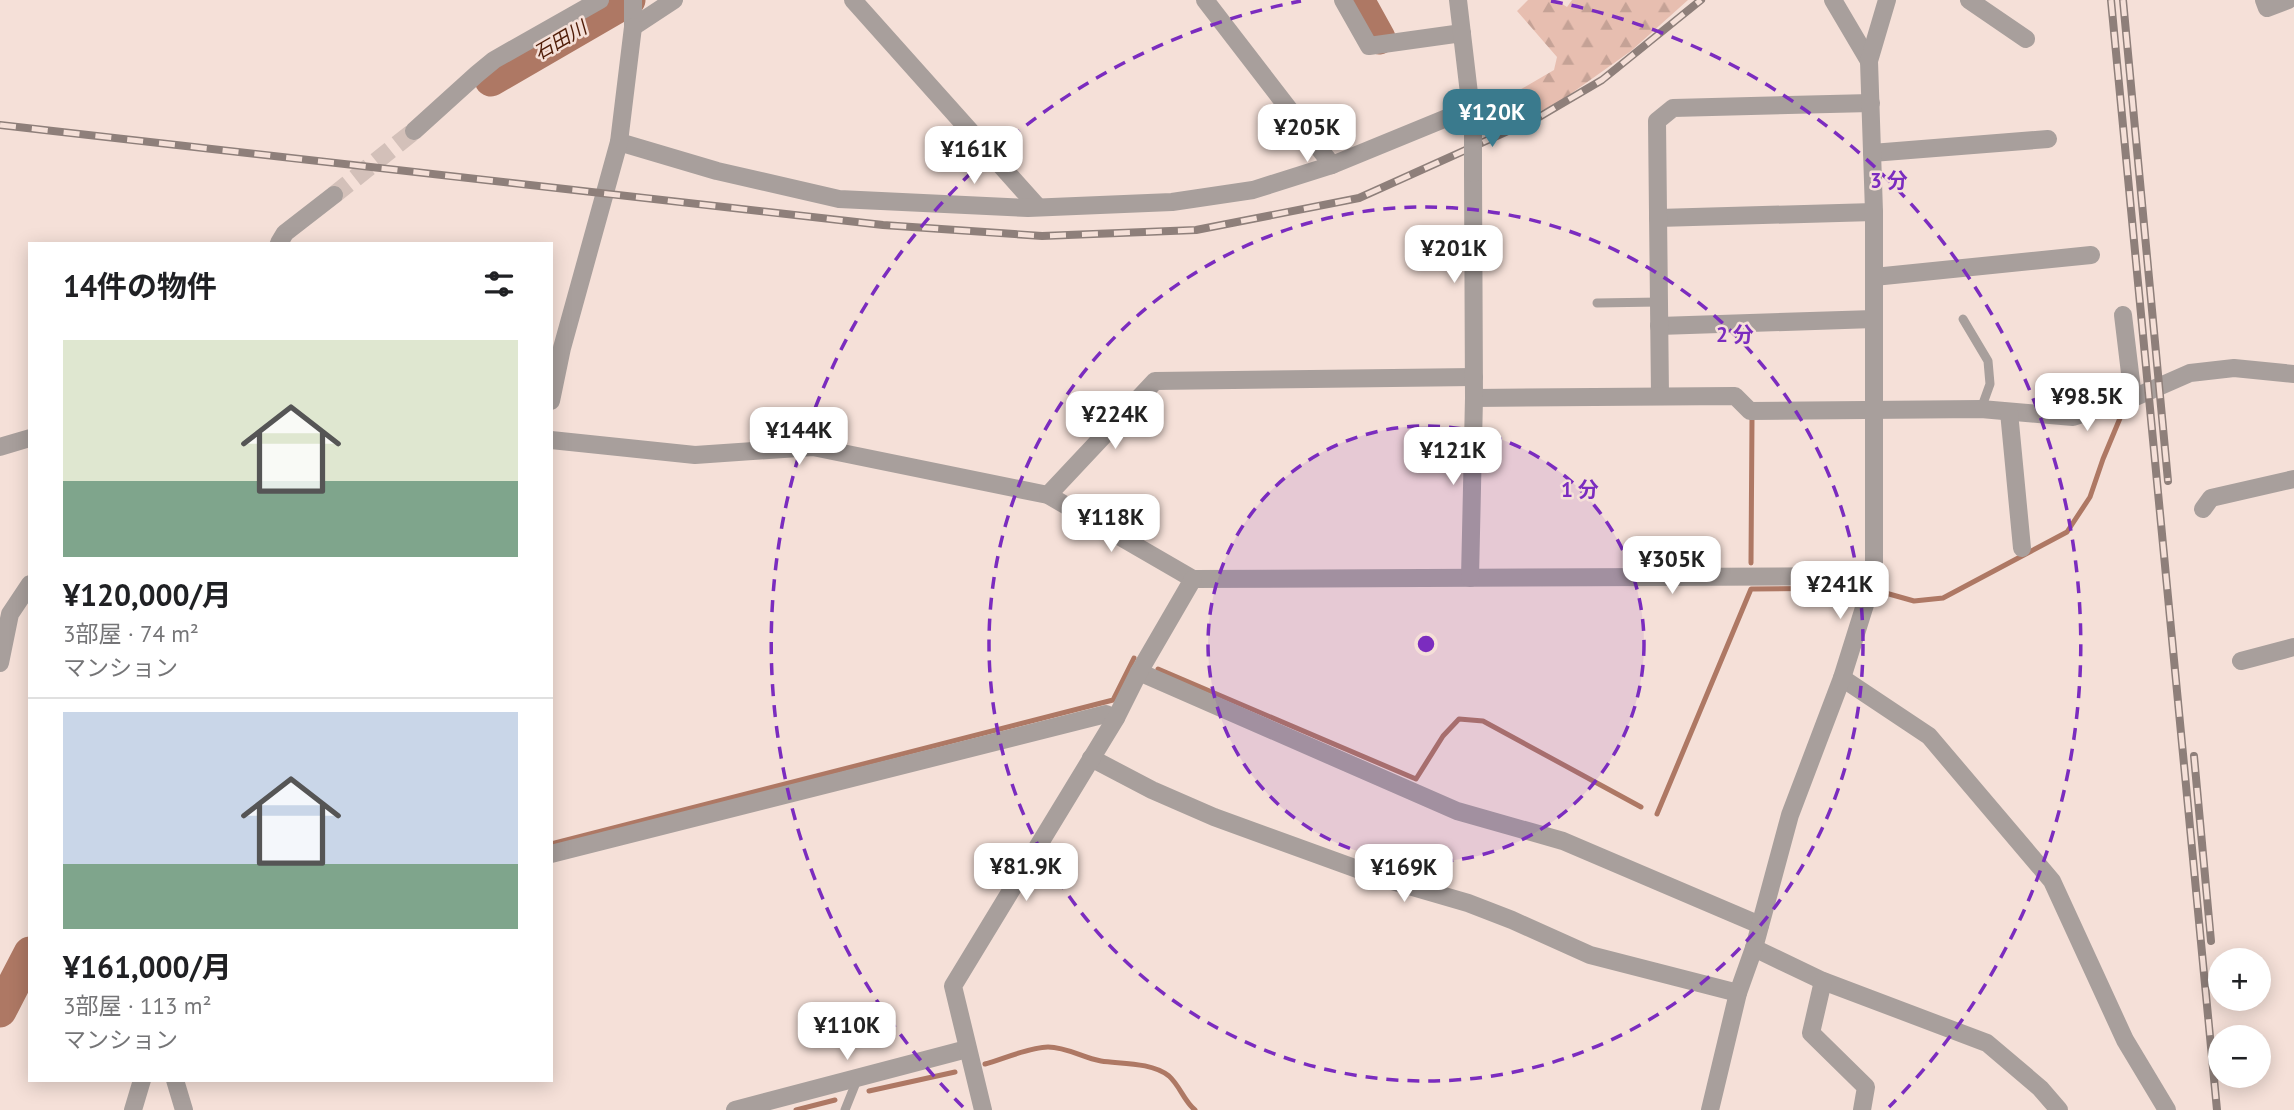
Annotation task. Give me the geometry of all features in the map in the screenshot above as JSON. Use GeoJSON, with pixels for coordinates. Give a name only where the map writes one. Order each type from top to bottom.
{"type":"FeatureCollection","features":[{"type":"Feature","properties":{"kind":"street"},"geometry":{"type":"LineString","coordinates":[[414,131],[494,60],[600,0]]}},
{"type":"Feature","properties":{"kind":"street"},"geometry":{"type":"LineString","coordinates":[[553,391],[562,348],[619,142],[633,13],[674,0]]}},
{"type":"Feature","properties":{"kind":"street"},"geometry":{"type":"LineString","coordinates":[[853,0],[1038,208]]}},
{"type":"Feature","properties":{"kind":"street"},"geometry":{"type":"LineString","coordinates":[[1205,0],[1332,165]]}},
{"type":"Feature","properties":{"kind":"street"},"geometry":{"type":"LineString","coordinates":[[1343,0],[1369,46],[1462,33]]}},
{"type":"Feature","properties":{"kind":"street"},"geometry":{"type":"LineString","coordinates":[[1458,0],[1472,117],[1474,398],[1470,578]]}},
{"type":"Feature","properties":{"kind":"street"},"geometry":{"type":"LineString","coordinates":[[1833,0],[1869,61]]}},
{"type":"Feature","properties":{"kind":"street"},"geometry":{"type":"LineString","coordinates":[[1710,1110],[1738,993],[1754,948],[1790,815],[1842,678],[1874,576],[1874,212],[1869,61],[1887,0]]}},
{"type":"Feature","properties":{"kind":"street"},"geometry":{"type":"LineString","coordinates":[[1969,0],[2026,39]]}},
{"type":"Feature","properties":{"kind":"street"},"geometry":{"type":"LineString","coordinates":[[2264,0],[2267,8],[2288,0]]}},
{"type":"Feature","properties":{"kind":"street"},"geometry":{"type":"LineString","coordinates":[[1660,395],[1657,121],[1673,108],[1871,103]]}},
{"type":"Feature","properties":{"kind":"street"},"geometry":{"type":"LineString","coordinates":[[619,142],[717,172],[839,199],[1038,208],[1185,200],[1253,190],[1472,117]]}},
{"type":"Feature","properties":{"kind":"street"},"geometry":{"type":"LineString","coordinates":[[1872,153],[2048,139]]}},
{"type":"Feature","properties":{"kind":"street"},"geometry":{"type":"LineString","coordinates":[[280,242],[285,233],[334,195]]}},
{"type":"Feature","properties":{"kind":"street"},"geometry":{"type":"LineString","coordinates":[[1658,218],[1874,212]]}},
{"type":"Feature","properties":{"kind":"street"},"geometry":{"type":"LineString","coordinates":[[1874,276],[2091,255]]}},
{"type":"Feature","properties":{"kind":"street"},"geometry":{"type":"LineString","coordinates":[[2123,315],[2133,398]]}},
{"type":"Feature","properties":{"kind":"street"},"geometry":{"type":"LineString","coordinates":[[1659,326],[1874,319]]}},
{"type":"Feature","properties":{"kind":"street"},"geometry":{"type":"LineString","coordinates":[[1474,398],[1735,396],[1750,411],[1980,409],[2073,417],[2133,398],[2190,373],[2234,368],[2294,374]]}},
{"type":"Feature","properties":{"kind":"street"},"geometry":{"type":"LineString","coordinates":[[1048,495],[1155,381],[1474,377]]}},
{"type":"Feature","properties":{"kind":"street"},"geometry":{"type":"LineString","coordinates":[[2009,412],[2022,548]]}},
{"type":"Feature","properties":{"kind":"street"},"geometry":{"type":"LineString","coordinates":[[0,447],[28,439]]}},
{"type":"Feature","properties":{"kind":"street"},"geometry":{"type":"LineString","coordinates":[[553,440],[695,455],[813,447],[1048,495],[1193,579],[1874,576]]}},
{"type":"Feature","properties":{"kind":"street"},"geometry":{"type":"LineString","coordinates":[[2203,509],[2211,498],[2294,479]]}},
{"type":"Feature","properties":{"kind":"street"},"geometry":{"type":"LineString","coordinates":[[983,1110],[953,986],[1116,718],[1139,672],[1193,579]]}},
{"type":"Feature","properties":{"kind":"street"},"geometry":{"type":"LineString","coordinates":[[0,663],[10,614],[28,587]]}},
{"type":"Feature","properties":{"kind":"street"},"geometry":{"type":"LineString","coordinates":[[2241,661],[2294,646]]}},
{"type":"Feature","properties":{"kind":"street"},"geometry":{"type":"LineString","coordinates":[[1139,672],[1457,811],[1563,841],[1760,925]]}},
{"type":"Feature","properties":{"kind":"street"},"geometry":{"type":"LineString","coordinates":[[1842,678],[1928,736],[2052,881],[2125,1040],[2167,1110]]}},
{"type":"Feature","properties":{"kind":"street"},"geometry":{"type":"LineString","coordinates":[[553,853],[1106,713],[1116,718]]}},
{"type":"Feature","properties":{"kind":"street"},"geometry":{"type":"LineString","coordinates":[[1091,758],[1152,790],[1214,817],[1382,878],[1468,903],[1590,956],[1738,993]]}},
{"type":"Feature","properties":{"kind":"street"},"geometry":{"type":"LineString","coordinates":[[1754,948],[1824,981],[1987,1043],[2040,1087],[2059,1110]]}},
{"type":"Feature","properties":{"kind":"street"},"geometry":{"type":"LineString","coordinates":[[1824,981],[1811,1033],[1866,1087],[1863,1110]]}},
{"type":"Feature","properties":{"kind":"street"},"geometry":{"type":"LineString","coordinates":[[735,1110],[967,1049]]}},
{"type":"Feature","properties":{"kind":"street"},"geometry":{"type":"LineString","coordinates":[[133,1110],[141,1082]]}},
{"type":"Feature","properties":{"kind":"street"},"geometry":{"type":"LineString","coordinates":[[175,1082],[184,1110]]}},
{"type":"Feature","properties":{"kind":"lane"},"geometry":{"type":"LineString","coordinates":[[1597,303],[1659,302]]}},
{"type":"Feature","properties":{"kind":"lane"},"geometry":{"type":"LineString","coordinates":[[1963,319],[1987,361],[1990,384],[1980,409]]}},
{"type":"Feature","properties":{"kind":"lane"},"geometry":{"type":"LineString","coordinates":[[845,1110],[857,1080]]}},
{"type":"Feature","properties":{"kind":"green space"},"geometry":{"type":"Polygon","coordinates":[[[1528,0],[1556,0],[1567,7],[1572,0],[1688,0],[1631,51],[1555,105],[1485,133],[1485,110],[1554,70],[1557,57],[1517,11],[1528,0]]]}},
{"type":"Feature","properties":{"kind":"waterway","name":"石田川"},"geometry":{"type":"LineString","coordinates":[[491,80],[629,0]]}},
{"type":"Feature","properties":{"kind":"waterway"},"geometry":{"type":"LineString","coordinates":[[1358,0],[1379,38]]}},
{"type":"Feature","properties":{"kind":"waterway"},"geometry":{"type":"LineString","coordinates":[[1882,592],[1914,601],[1943,598],[2067,532],[2090,497],[2123,411]]}},
{"type":"Feature","properties":{"kind":"waterway"},"geometry":{"type":"LineString","coordinates":[[1751,563],[1752,419]]}},
{"type":"Feature","properties":{"kind":"waterway"},"geometry":{"type":"LineString","coordinates":[[1657,814],[1751,589],[1857,588]]}},
{"type":"Feature","properties":{"kind":"waterway"},"geometry":{"type":"LineString","coordinates":[[553,843],[1113,700],[1134,658]]}},
{"type":"Feature","properties":{"kind":"waterway"},"geometry":{"type":"LineString","coordinates":[[1158,669],[1416,779],[1443,736],[1459,719],[1483,721],[1641,807]]}},
{"type":"Feature","properties":{"kind":"waterway","name":"石田川"},"geometry":{"type":"LineString","coordinates":[[0,1011],[28,957]]}},
{"type":"Feature","properties":{"kind":"waterway"},"geometry":{"type":"LineString","coordinates":[[985,1064],[1025,1051],[1048,1047],[1101,1061],[1145,1066],[1169,1076],[1195,1110]]}},
{"type":"Feature","properties":{"kind":"waterway"},"geometry":{"type":"LineString","coordinates":[[869,1091],[955,1072]]}},
{"type":"Feature","properties":{"kind":"waterway"},"geometry":{"type":"LineString","coordinates":[[796,1110],[835,1100]]}},
{"type":"Feature","properties":{"kind":"tunnel"},"geometry":{"type":"LineString","coordinates":[[334,195],[414,131]]}},
{"type":"Feature","properties":{"kind":"railway"},"geometry":{"type":"LineString","coordinates":[[0,125],[883,225],[1042,236],[1196,230],[1359,198],[1539,117],[1602,80],[1701,0]]}},
{"type":"Feature","properties":{"kind":"railway"},"geometry":{"type":"LineString","coordinates":[[2111,0],[2217,1110]]}},
{"type":"Feature","properties":{"kind":"railway"},"geometry":{"type":"LineString","coordinates":[[2123,0],[2168,481]]}},
{"type":"Feature","properties":{"kind":"railway"},"geometry":{"type":"LineString","coordinates":[[2194,756],[2211,941]]}}]}
